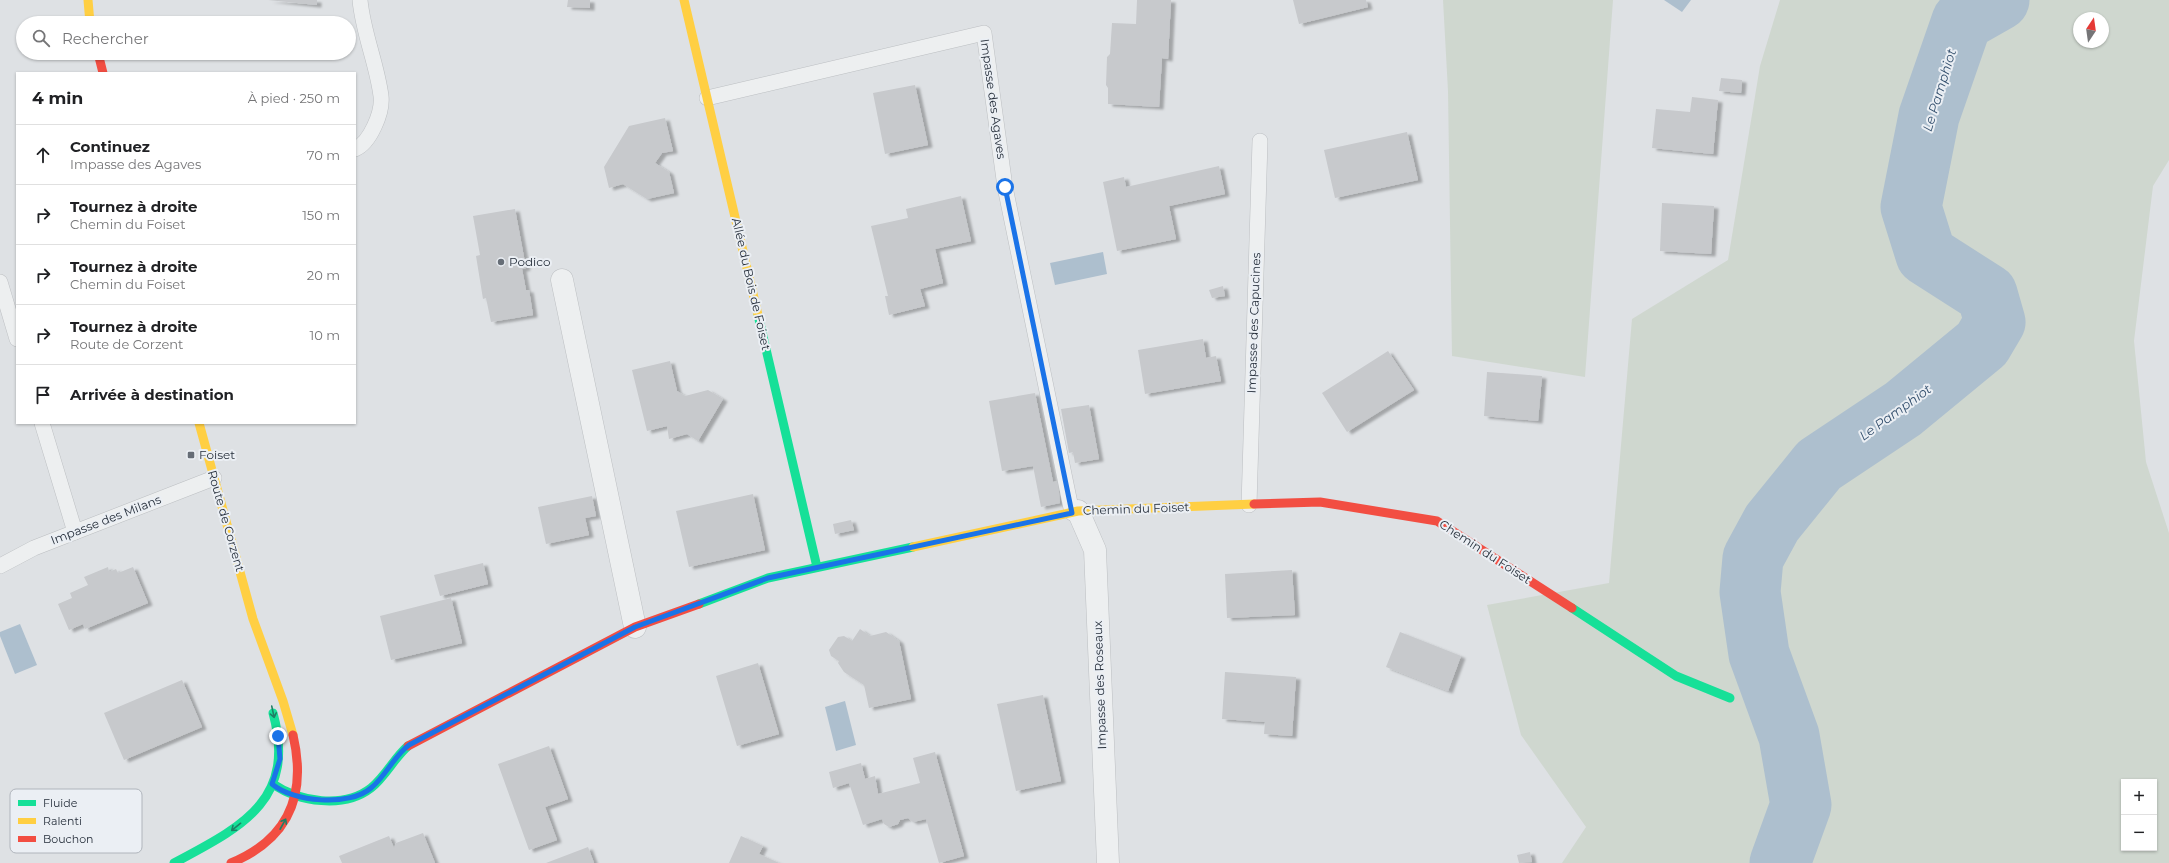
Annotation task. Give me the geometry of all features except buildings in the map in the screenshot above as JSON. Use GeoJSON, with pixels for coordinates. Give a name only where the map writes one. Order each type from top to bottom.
{"type":"FeatureCollection","features":[{"type":"Feature","properties":{"kind":"street"},"geometry":{"type":"LineString","coordinates":[[88,0],[89,16]]}},
{"type":"Feature","properties":{"kind":"street","name":"Allée du Bois de Foiset"},"geometry":{"type":"LineString","coordinates":[[684,0],[817,567]]}},
{"type":"Feature","properties":{"kind":"street"},"geometry":{"type":"LineString","coordinates":[[100,60],[103,72]]}},
{"type":"Feature","properties":{"kind":"street"},"geometry":{"type":"LineString","coordinates":[[562,280],[635,627]]}},
{"type":"Feature","properties":{"kind":"street","name":"Route de Corzent"},"geometry":{"type":"LineString","coordinates":[[199,424],[254,620],[294,738],[298,771],[296,796],[284,824],[270,841],[252,855],[231,863]]}},
{"type":"Feature","properties":{"kind":"street","name":"Chemin du Foiset"},"geometry":{"type":"LineString","coordinates":[[272,784],[284,792],[296,796],[331,800],[363,794],[374,785],[401,751],[409,745],[635,627],[768,578],[1075,512],[1320,502],[1437,521],[1676,676],[1730,698]]}},
{"type":"Feature","properties":{"kind":"street","name":"Impasse des Roseaux"},"geometry":{"type":"LineString","coordinates":[[1075,512],[1095,550],[1108,863]]}},
{"type":"Feature","properties":{"kind":"street","name":"Route de Corzent"},"geometry":{"type":"LineString","coordinates":[[254,620],[268,689]]}},
{"type":"Feature","properties":{"kind":"street"},"geometry":{"type":"LineString","coordinates":[[174,863],[229,833],[264,799],[272,784],[280,759],[280,748],[272,705]]}},
{"type":"Feature","properties":{"kind":"lane"},"geometry":{"type":"LineString","coordinates":[[356,148],[374,130],[381,98],[360,0]]}},
{"type":"Feature","properties":{"kind":"lane","name":"Impasse des Agaves"},"geometry":{"type":"LineString","coordinates":[[707,98],[984,33],[1005,187],[1075,512]]}},
{"type":"Feature","properties":{"kind":"lane","name":"Impasse des Capucines"},"geometry":{"type":"LineString","coordinates":[[1249,505],[1260,141]]}},
{"type":"Feature","properties":{"kind":"lane"},"geometry":{"type":"LineString","coordinates":[[0,282],[16,336]]}},
{"type":"Feature","properties":{"kind":"lane"},"geometry":{"type":"LineString","coordinates":[[42,424],[75,532]]}},
{"type":"Feature","properties":{"kind":"lane","name":"Impasse des Milans"},"geometry":{"type":"LineString","coordinates":[[0,566],[34,548],[214,478]]}},
{"type":"Feature","properties":{"kind":"shaded area"},"geometry":{"type":"Polygon","coordinates":[[[1443,0],[1613,0],[1585,377],[1452,356],[1448,91],[1443,0]]]}},
{"type":"Feature","properties":{"kind":"shaded area"},"geometry":{"type":"Polygon","coordinates":[[[1780,0],[2169,0],[2169,160],[2153,186],[2134,341],[2146,462],[2169,533],[2169,863],[1562,863],[1586,827],[1521,735],[1487,605],[1609,583],[1632,319],[1728,260],[1760,66],[1780,0]]]}},
{"type":"Feature","properties":{"kind":"water"},"geometry":{"type":"Polygon","coordinates":[[[1664,0],[1691,0],[1682,12],[1664,0]]]}},
{"type":"Feature","properties":{"kind":"water"},"geometry":{"type":"Polygon","coordinates":[[[1103,252],[1107,274],[1055,285],[1050,263],[1103,252]]]}},
{"type":"Feature","properties":{"kind":"water"},"geometry":{"type":"Polygon","coordinates":[[[20,624],[37,665],[15,674],[0,636],[0,632],[20,624]]]}},
{"type":"Feature","properties":{"kind":"water"},"geometry":{"type":"Polygon","coordinates":[[[845,701],[856,745],[836,751],[825,707],[845,701]]]}},
{"type":"Feature","properties":{"kind":"waterway","name":"Le Pamphiot"},"geometry":{"type":"LineString","coordinates":[[1780,863],[1801,805],[1789,736],[1759,654],[1750,592],[1753,558],[1772,523],[1819,465],[1903,409],[1982,344],[1995,322],[1987,294],[1926,255],[1911,207],[1929,116],[1962,21],[1999,0]]}},
{"type":"Feature","properties":{"kind":"traffic: fast"},"geometry":{"type":"LineString","coordinates":[[758,315],[817,567]]}},
{"type":"Feature","properties":{"kind":"traffic: fast"},"geometry":{"type":"LineString","coordinates":[[699,604],[768,578],[913,547]]}},
{"type":"Feature","properties":{"kind":"traffic: fast"},"geometry":{"type":"LineString","coordinates":[[1572,608],[1676,676],[1730,698]]}},
{"type":"Feature","properties":{"kind":"traffic: fast"},"geometry":{"type":"LineString","coordinates":[[174,863],[221,837],[241,823],[258,808],[270,790],[277,768],[278,743],[273,713]]}},
{"type":"Feature","properties":{"kind":"traffic: fast"},"geometry":{"type":"LineString","coordinates":[[273,784],[295,795],[308,799],[322,801],[348,799],[360,795],[371,788],[408,746]]}},
{"type":"Feature","properties":{"kind":"traffic: slow"},"geometry":{"type":"LineString","coordinates":[[88,0],[89,16]]}},
{"type":"Feature","properties":{"kind":"traffic: slow"},"geometry":{"type":"LineString","coordinates":[[684,0],[758,315]]}},
{"type":"Feature","properties":{"kind":"traffic: slow"},"geometry":{"type":"LineString","coordinates":[[199,424],[253,619],[283,701],[293,735]]}},
{"type":"Feature","properties":{"kind":"traffic: slow"},"geometry":{"type":"LineString","coordinates":[[913,547],[1078,511],[1254,504]]}},
{"type":"Feature","properties":{"kind":"traffic: jam"},"geometry":{"type":"LineString","coordinates":[[100,60],[103,72]]}},
{"type":"Feature","properties":{"kind":"traffic: jam"},"geometry":{"type":"LineString","coordinates":[[1254,504],[1320,502],[1437,521],[1572,608]]}},
{"type":"Feature","properties":{"kind":"traffic: jam"},"geometry":{"type":"LineString","coordinates":[[408,746],[635,627],[699,604]]}},
{"type":"Feature","properties":{"kind":"traffic: jam"},"geometry":{"type":"LineString","coordinates":[[231,863],[251,853],[267,841],[280,828],[289,812],[295,796],[297,777],[297,757],[293,735]]}},
{"type":"Feature","properties":{"kind":"place","name":"Podico"},"geometry":{"type":"Point","coordinates":[501,262]}},
{"type":"Feature","properties":{"kind":"place","name":"Foiset"},"geometry":{"type":"Point","coordinates":[191,455]}},
{"type":"Feature","properties":{"kind":"route"},"geometry":{"type":"LineString","coordinates":[[278,736],[280,759],[276,776],[272,784],[284,792],[296,796],[321,800],[354,797],[363,794],[371,788],[384,774],[401,751],[409,745],[635,627],[768,578],[1072,513],[1005,187]]}}]}
